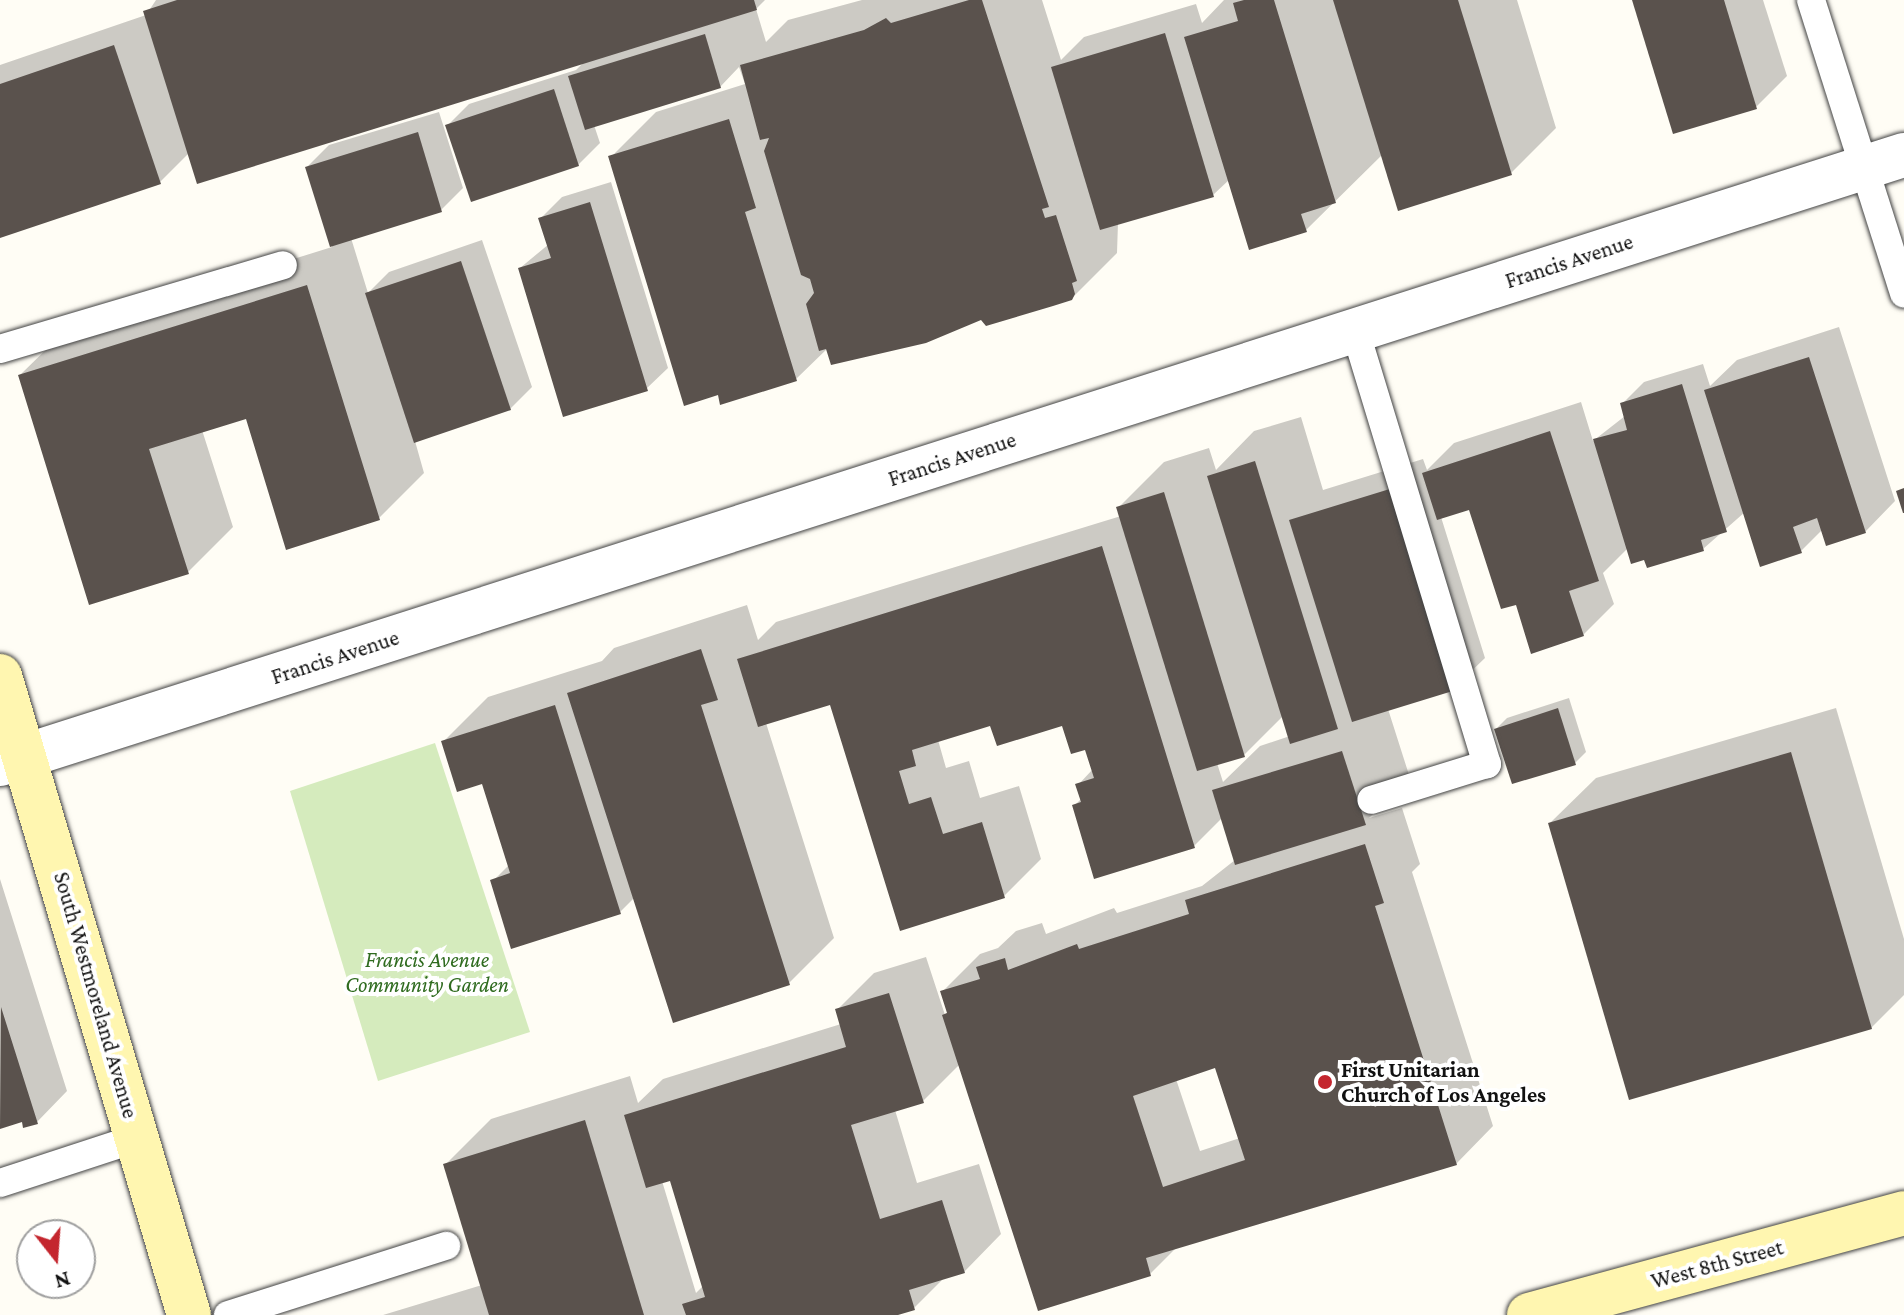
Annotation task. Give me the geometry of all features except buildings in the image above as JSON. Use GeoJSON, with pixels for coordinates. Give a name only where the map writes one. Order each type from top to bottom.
{"type":"FeatureCollection","features":[{"type":"Feature","properties":{"kind":"street","name":"Francis Avenue"},"geometry":{"type":"LineString","coordinates":[[13,760],[1884,160]]}},
{"type":"Feature","properties":{"kind":"street","name":"South Westmoreland Avenue"},"geometry":{"type":"LineString","coordinates":[[0,676],[13,760],[138,1138],[189,1315]]}},
{"type":"Feature","properties":{"kind":"street","name":"West 8th Street"},"geometry":{"type":"LineString","coordinates":[[1529,1315],[1904,1213]]}},
{"type":"Feature","properties":{"kind":"lane"},"geometry":{"type":"LineString","coordinates":[[1811,0],[1884,160],[1904,294]]}},
{"type":"Feature","properties":{"kind":"lane"},"geometry":{"type":"LineString","coordinates":[[0,349],[283,265]]}},
{"type":"Feature","properties":{"kind":"lane"},"geometry":{"type":"LineString","coordinates":[[1355,330],[1487,764],[1371,800]]}},
{"type":"Feature","properties":{"kind":"lane"},"geometry":{"type":"LineString","coordinates":[[0,1183],[138,1138]]}},
{"type":"Feature","properties":{"kind":"lane"},"geometry":{"type":"LineString","coordinates":[[228,1315],[446,1246]]}},
{"type":"Feature","properties":{"kind":"green space","name":"Francis Avenue Community Garden"},"geometry":{"type":"Polygon","coordinates":[[[435,743],[530,1032],[378,1081],[290,791],[435,743]]]}},
{"type":"Feature","properties":{"kind":"place","name":"First Unitarian Church of Los Angeles"},"geometry":{"type":"Point","coordinates":[1325,1082]}}]}
